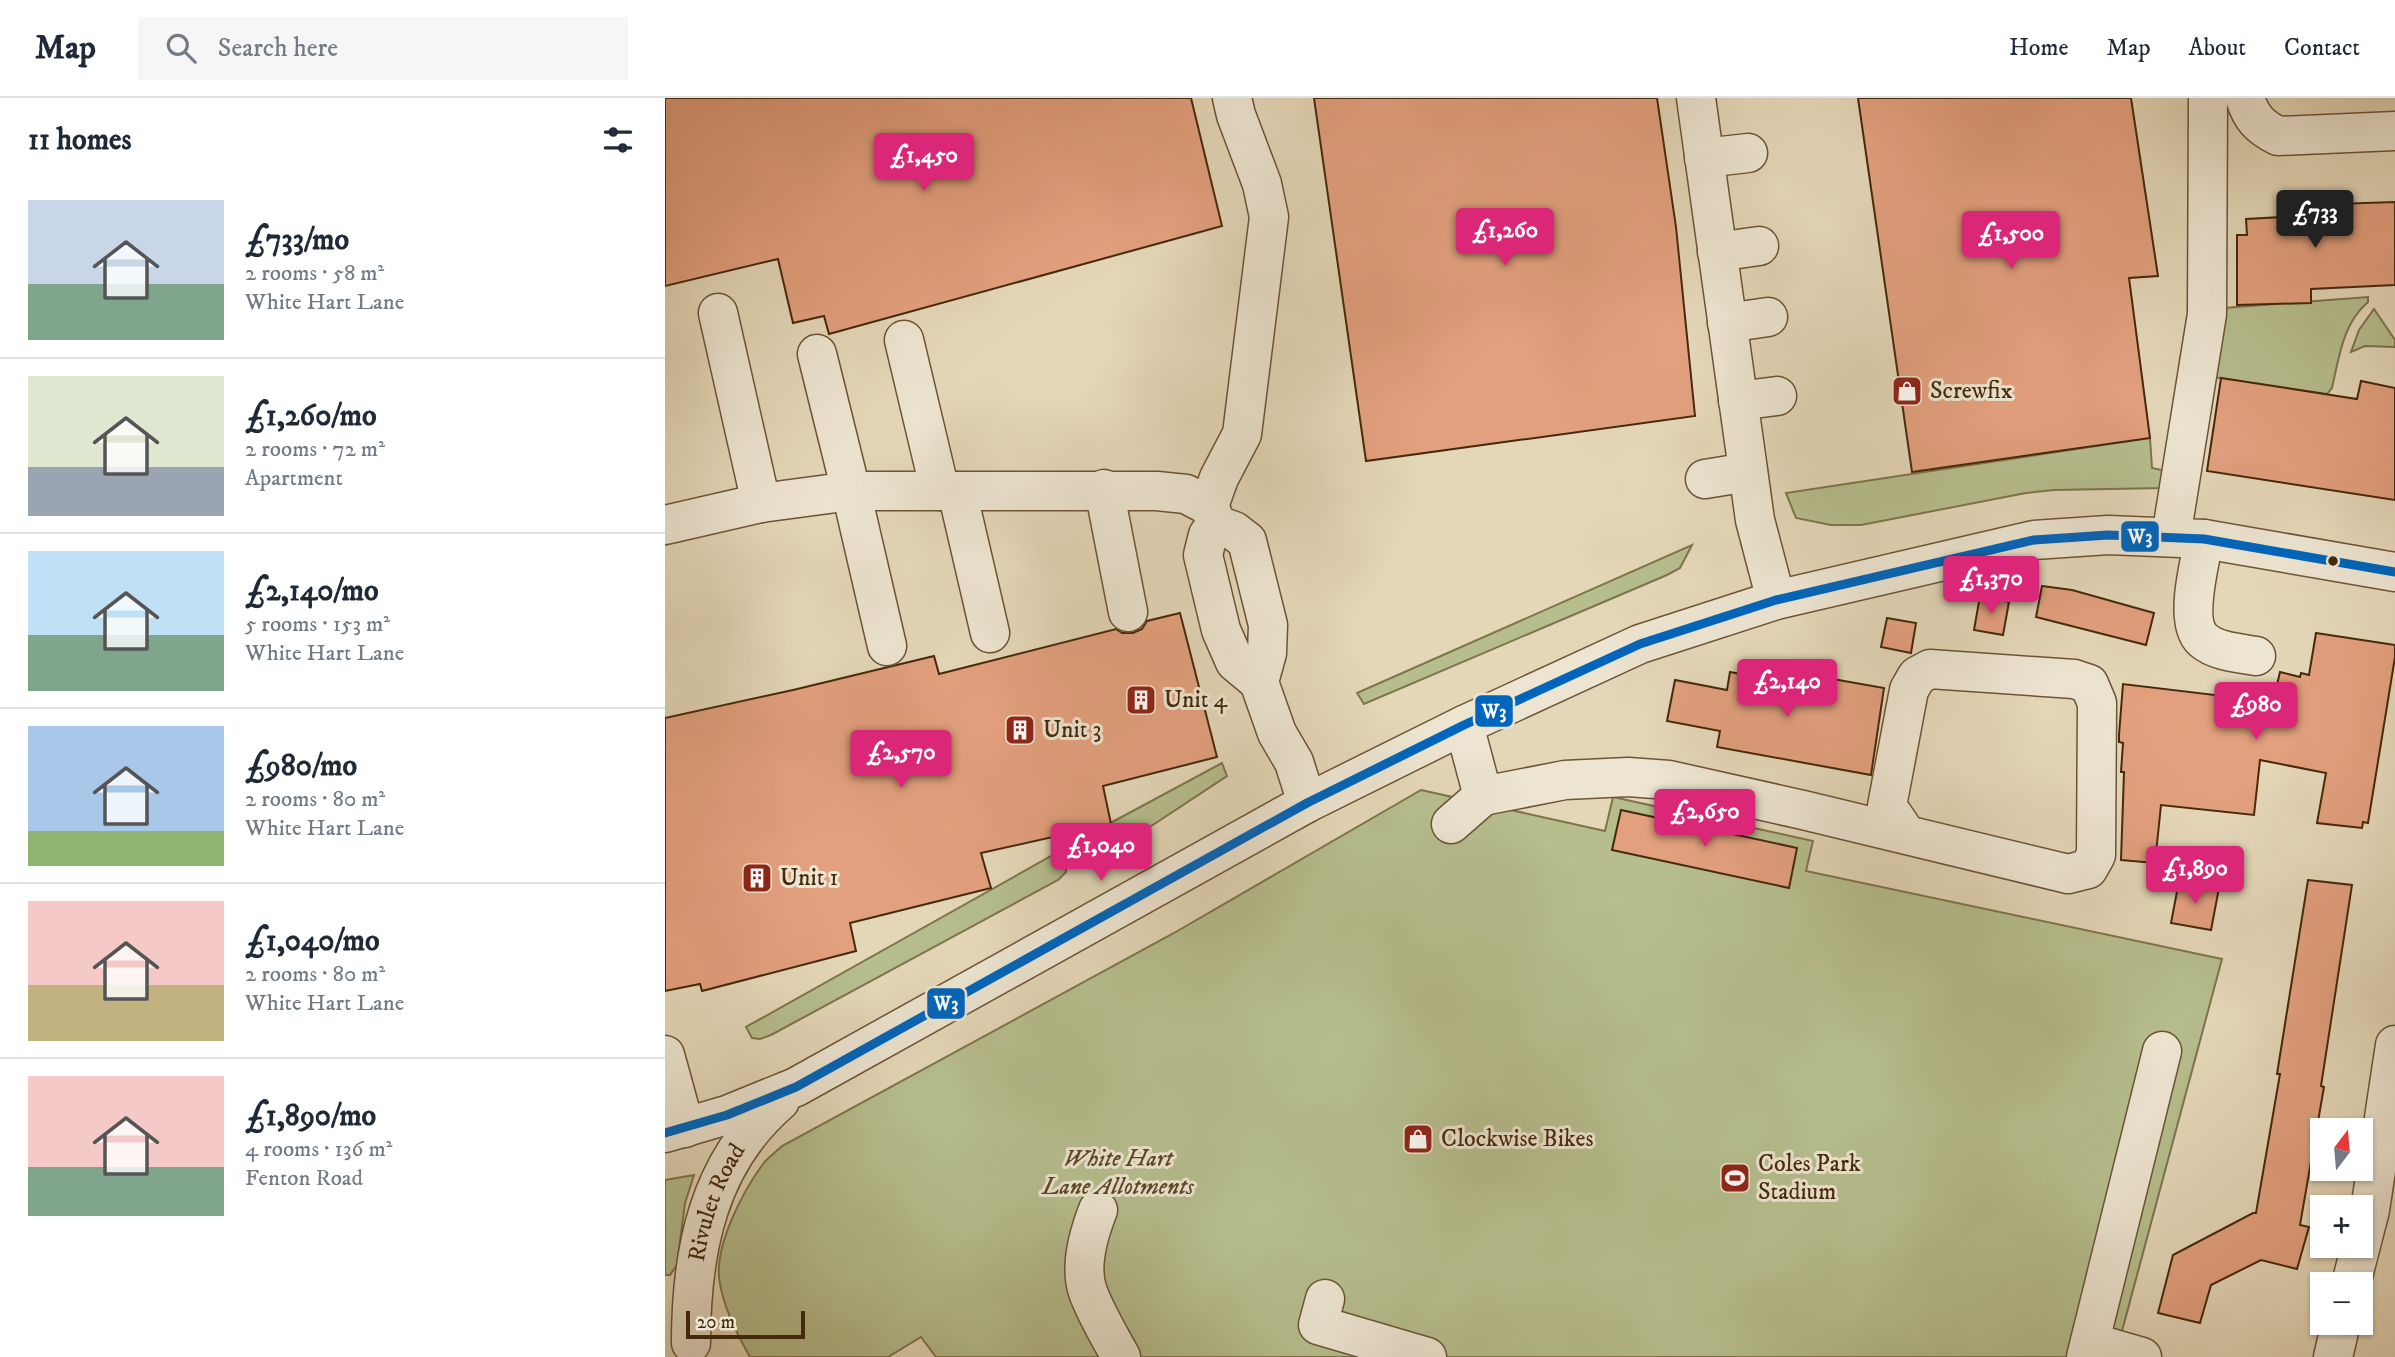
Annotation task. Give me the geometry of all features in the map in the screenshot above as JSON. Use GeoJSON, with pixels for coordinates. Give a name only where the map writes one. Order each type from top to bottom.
{"type":"FeatureCollection","features":[{"type":"Feature","properties":{"kind":"street"},"geometry":{"type":"LineString","coordinates":[[1213,516],[1219,478],[1242,434],[1269,217],[1262,184],[1231,98]]}},
{"type":"Feature","properties":{"kind":"street"},"geometry":{"type":"LineString","coordinates":[[1696,98],[1755,520],[1776,600]]}},
{"type":"Feature","properties":{"kind":"street"},"geometry":{"type":"LineString","coordinates":[[2208,98],[2207,314],[2187,538],[2196,628],[2203,640],[2223,650],[2256,656]]}},
{"type":"Feature","properties":{"kind":"street"},"geometry":{"type":"LineString","coordinates":[[2245,98],[2253,119],[2262,128],[2278,136],[2395,131]]}},
{"type":"Feature","properties":{"kind":"street"},"geometry":{"type":"LineString","coordinates":[[1704,158],[1748,153]]}},
{"type":"Feature","properties":{"kind":"street"},"geometry":{"type":"LineString","coordinates":[[1717,252],[1759,246]]}},
{"type":"Feature","properties":{"kind":"street"},"geometry":{"type":"LineString","coordinates":[[718,313],[761,503]]}},
{"type":"Feature","properties":{"kind":"street"},"geometry":{"type":"LineString","coordinates":[[1727,323],[1768,317]]}},
{"type":"Feature","properties":{"kind":"street"},"geometry":{"type":"LineString","coordinates":[[904,340],[990,633]]}},
{"type":"Feature","properties":{"kind":"street"},"geometry":{"type":"LineString","coordinates":[[817,354],[887,646]]}},
{"type":"Feature","properties":{"kind":"street"},"geometry":{"type":"LineString","coordinates":[[1738,401],[1777,396]]}},
{"type":"Feature","properties":{"kind":"street"},"geometry":{"type":"LineString","coordinates":[[1705,479],[1748,472]]}},
{"type":"Feature","properties":{"kind":"street"},"geometry":{"type":"LineString","coordinates":[[1104,489],[1128,612]]}},
{"type":"Feature","properties":{"kind":"street"},"geometry":{"type":"LineString","coordinates":[[665,525],[761,503],[851,491],[1104,489],[1186,494],[1247,541],[1268,625],[1267,653],[1259,682],[1277,733],[1294,762],[1307,803]]}},
{"type":"Feature","properties":{"kind":"street"},"geometry":{"type":"LineString","coordinates":[[665,1055],[675,1130],[727,1115],[796,1087],[1307,803],[1464,725],[1640,644],[1776,600],[2034,540],[2108,535],[2187,538],[2395,572]]}},
{"type":"Feature","properties":{"kind":"street"},"geometry":{"type":"LineString","coordinates":[[1451,824],[1483,796],[1565,780],[1628,777],[1669,780],[1887,822],[2068,874],[2088,869],[2096,855],[2097,703],[2089,684],[2074,679],[1930,669],[1917,676],[1909,690],[1887,822]]}},
{"type":"Feature","properties":{"kind":"street"},"geometry":{"type":"LineString","coordinates":[[1464,725],[1483,796]]}},
{"type":"Feature","properties":{"kind":"street"},"geometry":{"type":"LineString","coordinates":[[2354,1272],[2370,1210],[2395,1045]]}},
{"type":"Feature","properties":{"kind":"street"},"geometry":{"type":"LineString","coordinates":[[2109,1351],[2162,1051]]}},
{"type":"Feature","properties":{"kind":"street","name":"Rivulet Road"},"geometry":{"type":"LineString","coordinates":[[686,1340],[697,1257],[719,1181],[732,1154],[747,1134],[762,1116],[796,1087]]}},
{"type":"Feature","properties":{"kind":"street"},"geometry":{"type":"LineString","coordinates":[[1098,1210],[1085,1269],[1088,1291],[1121,1357]]}},
{"type":"Feature","properties":{"kind":"street"},"geometry":{"type":"LineString","coordinates":[[1325,1298],[1318,1325],[1427,1357]]}},
{"type":"Feature","properties":{"kind":"street"},"geometry":{"type":"LineString","coordinates":[[2333,1357],[2338,1335]]}},
{"type":"Feature","properties":{"kind":"green space"},"geometry":{"type":"Polygon","coordinates":[[[2368,297],[2368,302],[2347,330],[2332,388],[2327,394],[2212,377],[2224,308],[2368,297]]]}},
{"type":"Feature","properties":{"kind":"green space"},"geometry":{"type":"Polygon","coordinates":[[[2374,309],[2395,340],[2395,347],[2365,346],[2351,352],[2359,330],[2374,309]]]}},
{"type":"Feature","properties":{"kind":"green space"},"geometry":{"type":"Polygon","coordinates":[[[2150,438],[2152,468],[2166,471],[2164,488],[2026,493],[1861,525],[1831,525],[1796,518],[1786,493],[2150,438]]]}},
{"type":"Feature","properties":{"kind":"green space"},"geometry":{"type":"Polygon","coordinates":[[[1692,545],[1680,568],[1667,575],[1364,704],[1357,693],[1692,545]]]}},
{"type":"Feature","properties":{"kind":"green space"},"geometry":{"type":"Polygon","coordinates":[[[1222,763],[1227,776],[1130,840],[1117,838],[1103,827],[1222,763]]]}},
{"type":"Feature","properties":{"kind":"green space","name":"Coles Park Stadium"},"geometry":{"type":"Polygon","coordinates":[[[1421,790],[1605,831],[1613,797],[1813,841],[1806,871],[2222,959],[2115,1357],[936,1357],[921,1337],[888,1357],[750,1357],[727,1309],[719,1277],[719,1263],[726,1233],[747,1188],[763,1164],[782,1146],[1174,933],[1421,790]]]}},
{"type":"Feature","properties":{"kind":"green space"},"geometry":{"type":"Polygon","coordinates":[[[1060,851],[1066,863],[1066,872],[1058,880],[771,1035],[760,1039],[752,1038],[746,1027],[1060,851]]]}},
{"type":"Feature","properties":{"kind":"green space"},"geometry":{"type":"Polygon","coordinates":[[[694,1175],[685,1203],[677,1265],[670,1275],[665,1275],[665,1180],[694,1175]]]}},
{"type":"Feature","properties":{"kind":"building"},"geometry":{"type":"Polygon","coordinates":[[[665,98],[1191,98],[1222,226],[829,334],[824,316],[793,323],[778,259],[665,286],[665,98]]]}},
{"type":"Feature","properties":{"kind":"building"},"geometry":{"type":"Polygon","coordinates":[[[1314,98],[1657,98],[1676,227],[1695,416],[1366,461],[1314,98]]]}},
{"type":"Feature","properties":{"kind":"building"},"geometry":{"type":"Polygon","coordinates":[[[1858,98],[2131,98],[2158,276],[2129,278],[2150,438],[1912,472],[1858,98]]]}},
{"type":"Feature","properties":{"kind":"building"},"geometry":{"type":"Polygon","coordinates":[[[2335,195],[2336,204],[2395,202],[2395,285],[2311,289],[2311,303],[2237,305],[2237,235],[2247,235],[2246,219],[2282,217],[2281,197],[2335,195]]]}},
{"type":"Feature","properties":{"kind":"building"},"geometry":{"type":"Polygon","coordinates":[[[2221,378],[2357,399],[2361,381],[2395,388],[2395,500],[2207,471],[2221,378]]]}},
{"type":"Feature","properties":{"kind":"building"},"geometry":{"type":"Polygon","coordinates":[[[2042,586],[2072,590],[2154,613],[2146,645],[2036,617],[2042,586]]]}},
{"type":"Feature","properties":{"kind":"building"},"geometry":{"type":"Polygon","coordinates":[[[1980,596],[2009,602],[2003,635],[1974,630],[1980,596]]]}},
{"type":"Feature","properties":{"kind":"building"},"geometry":{"type":"Polygon","coordinates":[[[1180,613],[1217,757],[1103,786],[1111,824],[981,853],[991,888],[850,923],[856,951],[702,991],[700,984],[665,991],[665,718],[934,656],[939,674],[1116,629],[1122,633],[1133,633],[1142,629],[1147,621],[1180,613]]]}},
{"type":"Feature","properties":{"kind":"building"},"geometry":{"type":"Polygon","coordinates":[[[1887,618],[1916,623],[1911,653],[1881,647],[1887,618]]]}},
{"type":"Feature","properties":{"kind":"building"},"geometry":{"type":"Polygon","coordinates":[[[2316,633],[2395,645],[2368,823],[2363,822],[2362,828],[2317,823],[2326,773],[2260,760],[2254,815],[2161,805],[2155,863],[2121,860],[2124,772],[2121,772],[2123,743],[2119,742],[2119,735],[2123,684],[2273,702],[2280,672],[2300,677],[2301,673],[2309,675],[2316,633]]]}},
{"type":"Feature","properties":{"kind":"building"},"geometry":{"type":"Polygon","coordinates":[[[1730,672],[1807,686],[1810,675],[1884,688],[1871,775],[1717,747],[1720,731],[1667,721],[1675,680],[1727,690],[1730,672]]]}},
{"type":"Feature","properties":{"kind":"building"},"geometry":{"type":"Polygon","coordinates":[[[1621,810],[1797,848],[1789,888],[1612,850],[1621,810]]]}},
{"type":"Feature","properties":{"kind":"building"},"geometry":{"type":"Polygon","coordinates":[[[2308,880],[2352,885],[2321,1086],[2324,1087],[2319,1118],[2310,1118],[2310,1168],[2300,1225],[2309,1227],[2297,1269],[2261,1260],[2211,1285],[2200,1323],[2158,1313],[2173,1255],[2256,1213],[2280,1074],[2277,1074],[2308,880]]]}},
{"type":"Feature","properties":{"kind":"building"},"geometry":{"type":"Polygon","coordinates":[[[2179,881],[2219,888],[2211,930],[2171,923],[2179,881]]]}},
{"type":"Feature","properties":{"kind":"transit line","name":"W3"},"geometry":{"type":"LineString","coordinates":[[665,1133],[727,1115],[796,1087],[1307,803],[1464,725],[1640,644],[1776,600],[2034,540],[2108,535],[2204,539],[2395,572]]}},
{"type":"Feature","properties":{"kind":"place","name":"Screwfix"},"geometry":{"type":"Point","coordinates":[1907,391]}},
{"type":"Feature","properties":{"kind":"place","name":"Unit 4"},"geometry":{"type":"Point","coordinates":[1141,700]}},
{"type":"Feature","properties":{"kind":"place","name":"Unit 3"},"geometry":{"type":"Point","coordinates":[1020,730]}},
{"type":"Feature","properties":{"kind":"place","name":"Unit 1"},"geometry":{"type":"Point","coordinates":[757,878]}},
{"type":"Feature","properties":{"kind":"place","name":"Clockwise Bikes"},"geometry":{"type":"Point","coordinates":[1418,1139]}},
{"type":"Feature","properties":{"kind":"place","name":"Coles Park Stadium"},"geometry":{"type":"Point","coordinates":[1735,1178]}},
{"type":"Feature","properties":{"kind":"park label","name":"White Hart Lane Allotments"},"geometry":{"type":"Point","coordinates":[1118,1173]}}]}
